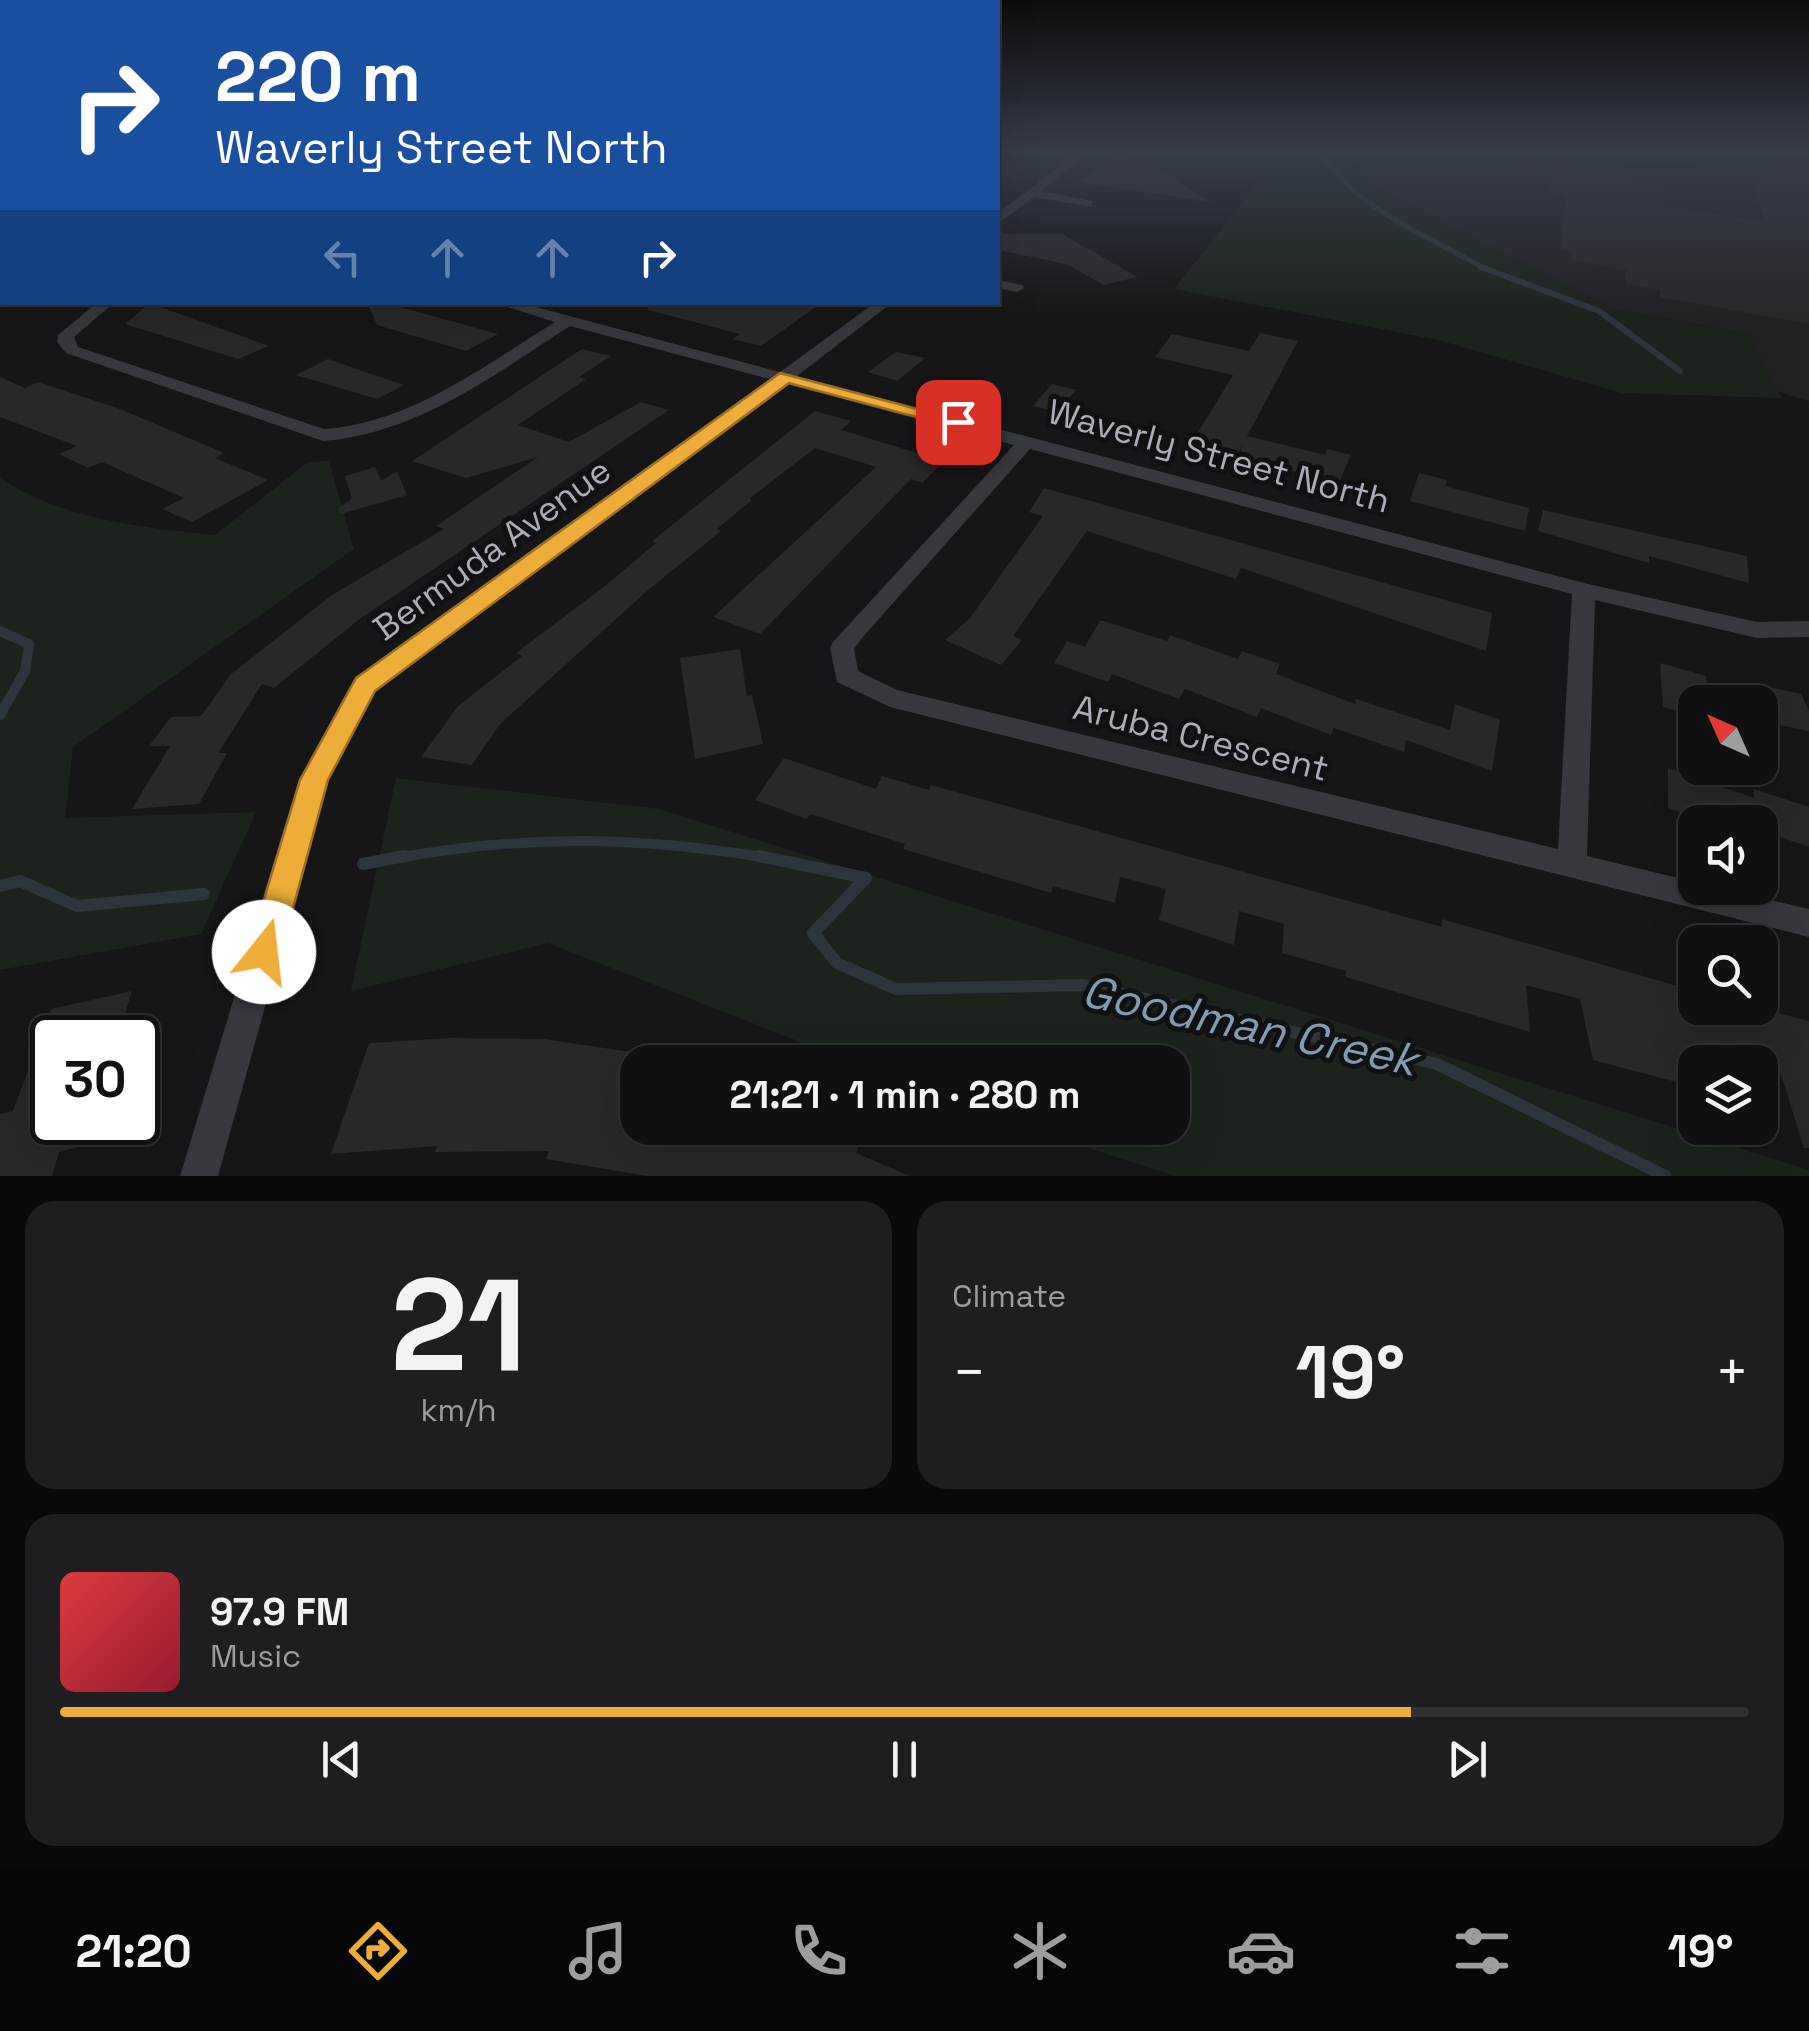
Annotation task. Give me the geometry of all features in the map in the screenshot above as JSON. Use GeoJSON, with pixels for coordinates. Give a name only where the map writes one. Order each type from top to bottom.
{"type":"FeatureCollection","features":[{"type":"Feature","properties":{"kind":"street"},"geometry":{"type":"LineString","coordinates":[[1000,284],[1017,288]]}},
{"type":"Feature","properties":{"kind":"street"},"geometry":{"type":"LineString","coordinates":[[104,305],[66,335],[72,350],[323,434],[360,433],[400,420],[567,321]]}},
{"type":"Feature","properties":{"kind":"street","name":"Waverly Street North"},"geometry":{"type":"LineString","coordinates":[[509,305],[1584,590],[1757,630],[1809,629]]}},
{"type":"Feature","properties":{"kind":"street","name":"Bermuda Avenue"},"geometry":{"type":"LineString","coordinates":[[199,1176],[314,780],[365,685],[882,305]]}},
{"type":"Feature","properties":{"kind":"street","name":"Aruba Crescent"},"geometry":{"type":"LineString","coordinates":[[1026,441],[854,632],[842,648],[846,676],[890,698],[1572,865]]}},
{"type":"Feature","properties":{"kind":"street"},"geometry":{"type":"LineString","coordinates":[[1584,590],[1572,865],[1809,923]]}},
{"type":"Feature","properties":{"kind":"shaded area"},"geometry":{"type":"Polygon","coordinates":[[[1239,207],[1415,207],[1612,309],[1750,334],[1782,398],[1622,393],[1438,340],[1174,289],[1239,207]]]}},
{"type":"Feature","properties":{"kind":"shaded area"},"geometry":{"type":"Polygon","coordinates":[[[1415,207],[1809,207],[1809,401],[1766,388],[1750,334],[1612,309],[1415,207]]]}},
{"type":"Feature","properties":{"kind":"shaded area"},"geometry":{"type":"Polygon","coordinates":[[[329,461],[354,549],[73,747],[65,818],[256,812],[201,934],[0,970],[0,478],[76,512],[131,525],[215,535],[308,462],[329,461]]]}},
{"type":"Feature","properties":{"kind":"shaded area"},"geometry":{"type":"Polygon","coordinates":[[[396,778],[659,809],[1678,1129],[1678,1145],[1729,1145],[1809,1170],[1809,1176],[1175,1176],[1079,1145],[1190,1145],[1190,1045],[808,1045],[548,943],[351,991],[396,778]]]}},
{"type":"Feature","properties":{"kind":"building"},"geometry":{"type":"Polygon","coordinates":[[[1565,207],[1670,207],[1764,221],[1760,207],[1809,207],[1809,324],[1660,297],[1660,290],[1626,284],[1626,270],[1571,260],[1572,252],[1560,250],[1565,207]]]}},
{"type":"Feature","properties":{"kind":"building"},"geometry":{"type":"Polygon","coordinates":[[[1000,234],[1062,234],[1137,277],[1104,285],[1066,264],[1000,250],[1000,234]]]}},
{"type":"Feature","properties":{"kind":"building"},"geometry":{"type":"Polygon","coordinates":[[[368,305],[393,305],[498,334],[466,351],[377,325],[368,305]]]}},
{"type":"Feature","properties":{"kind":"building"},"geometry":{"type":"Polygon","coordinates":[[[649,305],[819,305],[761,346],[733,339],[740,334],[648,310],[649,305]]]}},
{"type":"Feature","properties":{"kind":"building"},"geometry":{"type":"Polygon","coordinates":[[[146,306],[158,306],[269,346],[238,359],[125,324],[146,306]]]}},
{"type":"Feature","properties":{"kind":"building"},"geometry":{"type":"Polygon","coordinates":[[[1260,333],[1298,341],[1247,436],[1325,455],[1327,449],[1351,455],[1339,482],[1239,458],[1243,444],[1237,455],[1191,444],[1233,375],[1155,357],[1172,334],[1249,351],[1260,333]]]}},
{"type":"Feature","properties":{"kind":"building"},"geometry":{"type":"Polygon","coordinates":[[[582,349],[611,356],[579,377],[586,379],[518,425],[569,442],[641,402],[669,410],[361,618],[274,688],[262,684],[218,753],[227,753],[199,804],[132,809],[170,746],[149,746],[171,717],[201,716],[231,674],[332,595],[444,529],[436,526],[538,457],[466,478],[412,461],[582,349]]]}},
{"type":"Feature","properties":{"kind":"building"},"geometry":{"type":"Polygon","coordinates":[[[896,352],[925,358],[897,381],[868,372],[896,352]]]}},
{"type":"Feature","properties":{"kind":"building"},"geometry":{"type":"Polygon","coordinates":[[[328,359],[404,385],[377,399],[296,375],[328,359]]]}},
{"type":"Feature","properties":{"kind":"building"},"geometry":{"type":"Polygon","coordinates":[[[0,377],[25,388],[38,382],[120,409],[224,453],[215,458],[268,480],[192,522],[162,509],[184,498],[102,462],[88,468],[59,454],[77,446],[0,417],[0,377]]]}},
{"type":"Feature","properties":{"kind":"building"},"geometry":{"type":"Polygon","coordinates":[[[1052,384],[1076,390],[1057,412],[1033,406],[1052,384]]]}},
{"type":"Feature","properties":{"kind":"building"},"geometry":{"type":"Polygon","coordinates":[[[815,411],[851,421],[841,430],[944,461],[922,483],[911,479],[760,634],[713,617],[876,467],[815,448],[749,499],[752,500],[717,529],[721,531],[647,591],[500,724],[472,765],[421,757],[458,706],[522,656],[516,653],[605,586],[656,543],[652,541],[815,411]]]}},
{"type":"Feature","properties":{"kind":"building"},"geometry":{"type":"Polygon","coordinates":[[[375,467],[381,481],[397,471],[407,495],[341,514],[338,508],[352,499],[345,476],[375,467]]]}},
{"type":"Feature","properties":{"kind":"building"},"geometry":{"type":"Polygon","coordinates":[[[1419,473],[1447,480],[1445,486],[1529,508],[1525,531],[1410,501],[1419,473]]]}},
{"type":"Feature","properties":{"kind":"building"},"geometry":{"type":"Polygon","coordinates":[[[1044,488],[1492,613],[1486,651],[1241,568],[1236,579],[1087,531],[1013,636],[1022,640],[1001,665],[945,640],[970,618],[1043,516],[1029,512],[1044,488]]]}},
{"type":"Feature","properties":{"kind":"building"},"geometry":{"type":"Polygon","coordinates":[[[1543,510],[1747,556],[1749,583],[1649,556],[1649,563],[1538,531],[1543,510]]]}},
{"type":"Feature","properties":{"kind":"building"},"geometry":{"type":"Polygon","coordinates":[[[1100,620],[1167,641],[1170,635],[1238,659],[1242,651],[1280,664],[1276,674],[1355,704],[1356,699],[1450,730],[1455,704],[1500,720],[1492,771],[1406,740],[1404,752],[1334,728],[1331,735],[1261,708],[1257,717],[1185,689],[1179,699],[1112,674],[1108,682],[1054,663],[1067,641],[1085,647],[1100,620]]]}},
{"type":"Feature","properties":{"kind":"building"},"geometry":{"type":"Polygon","coordinates":[[[740,649],[747,696],[752,695],[763,744],[695,759],[680,658],[740,649]]]}},
{"type":"Feature","properties":{"kind":"building"},"geometry":{"type":"Polygon","coordinates":[[[1660,663],[1706,676],[1707,685],[1678,685],[1678,711],[1663,707],[1660,663]]]}},
{"type":"Feature","properties":{"kind":"building"},"geometry":{"type":"Polygon","coordinates":[[[1778,689],[1801,694],[1809,711],[1809,731],[1778,725],[1778,689]]]}},
{"type":"Feature","properties":{"kind":"building"},"geometry":{"type":"Polygon","coordinates":[[[784,758],[876,789],[882,776],[929,790],[931,785],[1442,927],[1442,919],[1678,986],[1678,1025],[1778,1025],[1778,1013],[1809,1021],[1809,1148],[1804,1148],[1778,1065],[1778,1045],[1678,1045],[1678,1082],[1593,1060],[1580,999],[1526,985],[1530,1032],[1346,977],[1346,971],[1282,953],[1284,924],[1239,911],[1234,945],[1159,920],[1166,889],[1120,877],[1115,903],[1053,886],[1051,893],[903,849],[905,844],[810,814],[807,819],[755,800],[784,758]]]}},
{"type":"Feature","properties":{"kind":"building"},"geometry":{"type":"Polygon","coordinates":[[[1668,768],[1678,771],[1678,785],[1717,785],[1754,798],[1754,789],[1809,807],[1809,847],[1778,836],[1778,805],[1678,805],[1678,811],[1668,808],[1668,768]]]}},
{"type":"Feature","properties":{"kind":"building"},"geometry":{"type":"Polygon","coordinates":[[[132,991],[124,1015],[49,1015],[51,1009],[132,991]]]}},
{"type":"Feature","properties":{"kind":"building"},"geometry":{"type":"Polygon","coordinates":[[[450,1038],[544,1039],[620,1050],[620,1145],[859,1145],[856,1153],[910,1176],[647,1176],[546,1159],[549,1151],[435,1152],[437,1146],[331,1154],[369,1043],[450,1038]]]}},
{"type":"Feature","properties":{"kind":"building"},"geometry":{"type":"Polygon","coordinates":[[[30,1065],[30,1145],[85,1145],[59,1152],[52,1176],[0,1176],[0,1114],[13,1111],[30,1065]]]}},
{"type":"Feature","properties":{"kind":"waterway"},"geometry":{"type":"LineString","coordinates":[[1376,207],[1485,269]]}},
{"type":"Feature","properties":{"kind":"waterway"},"geometry":{"type":"LineString","coordinates":[[1481,267],[1485,269]]}},
{"type":"Feature","properties":{"kind":"waterway"},"geometry":{"type":"LineString","coordinates":[[1485,269],[1599,311],[1680,371]]}},
{"type":"Feature","properties":{"kind":"waterway","name":"Goodman Creek"},"geometry":{"type":"LineString","coordinates":[[0,631],[29,644],[25,671],[0,715]]}},
{"type":"Feature","properties":{"kind":"waterway","name":"Goodman Creek"},"geometry":{"type":"LineString","coordinates":[[392,859],[489,845],[583,841],[676,846],[772,859]]}},
{"type":"Feature","properties":{"kind":"waterway","name":"Goodman Creek"},"geometry":{"type":"LineString","coordinates":[[363,864],[405,856]]}},
{"type":"Feature","properties":{"kind":"waterway","name":"Goodman Creek"},"geometry":{"type":"LineString","coordinates":[[759,856],[772,859]]}},
{"type":"Feature","properties":{"kind":"waterway","name":"Goodman Creek"},"geometry":{"type":"LineString","coordinates":[[772,859],[866,878],[813,933],[837,963],[896,989],[1083,985],[1437,1064],[1665,1176]]}},
{"type":"Feature","properties":{"kind":"waterway","name":"Goodman Creek"},"geometry":{"type":"LineString","coordinates":[[0,886],[20,881],[77,906],[204,894]]}},
{"type":"Feature","properties":{"kind":"route"},"geometry":{"type":"LineString","coordinates":[[264,952],[314,780],[365,685],[786,377],[958,422]]}}]}
